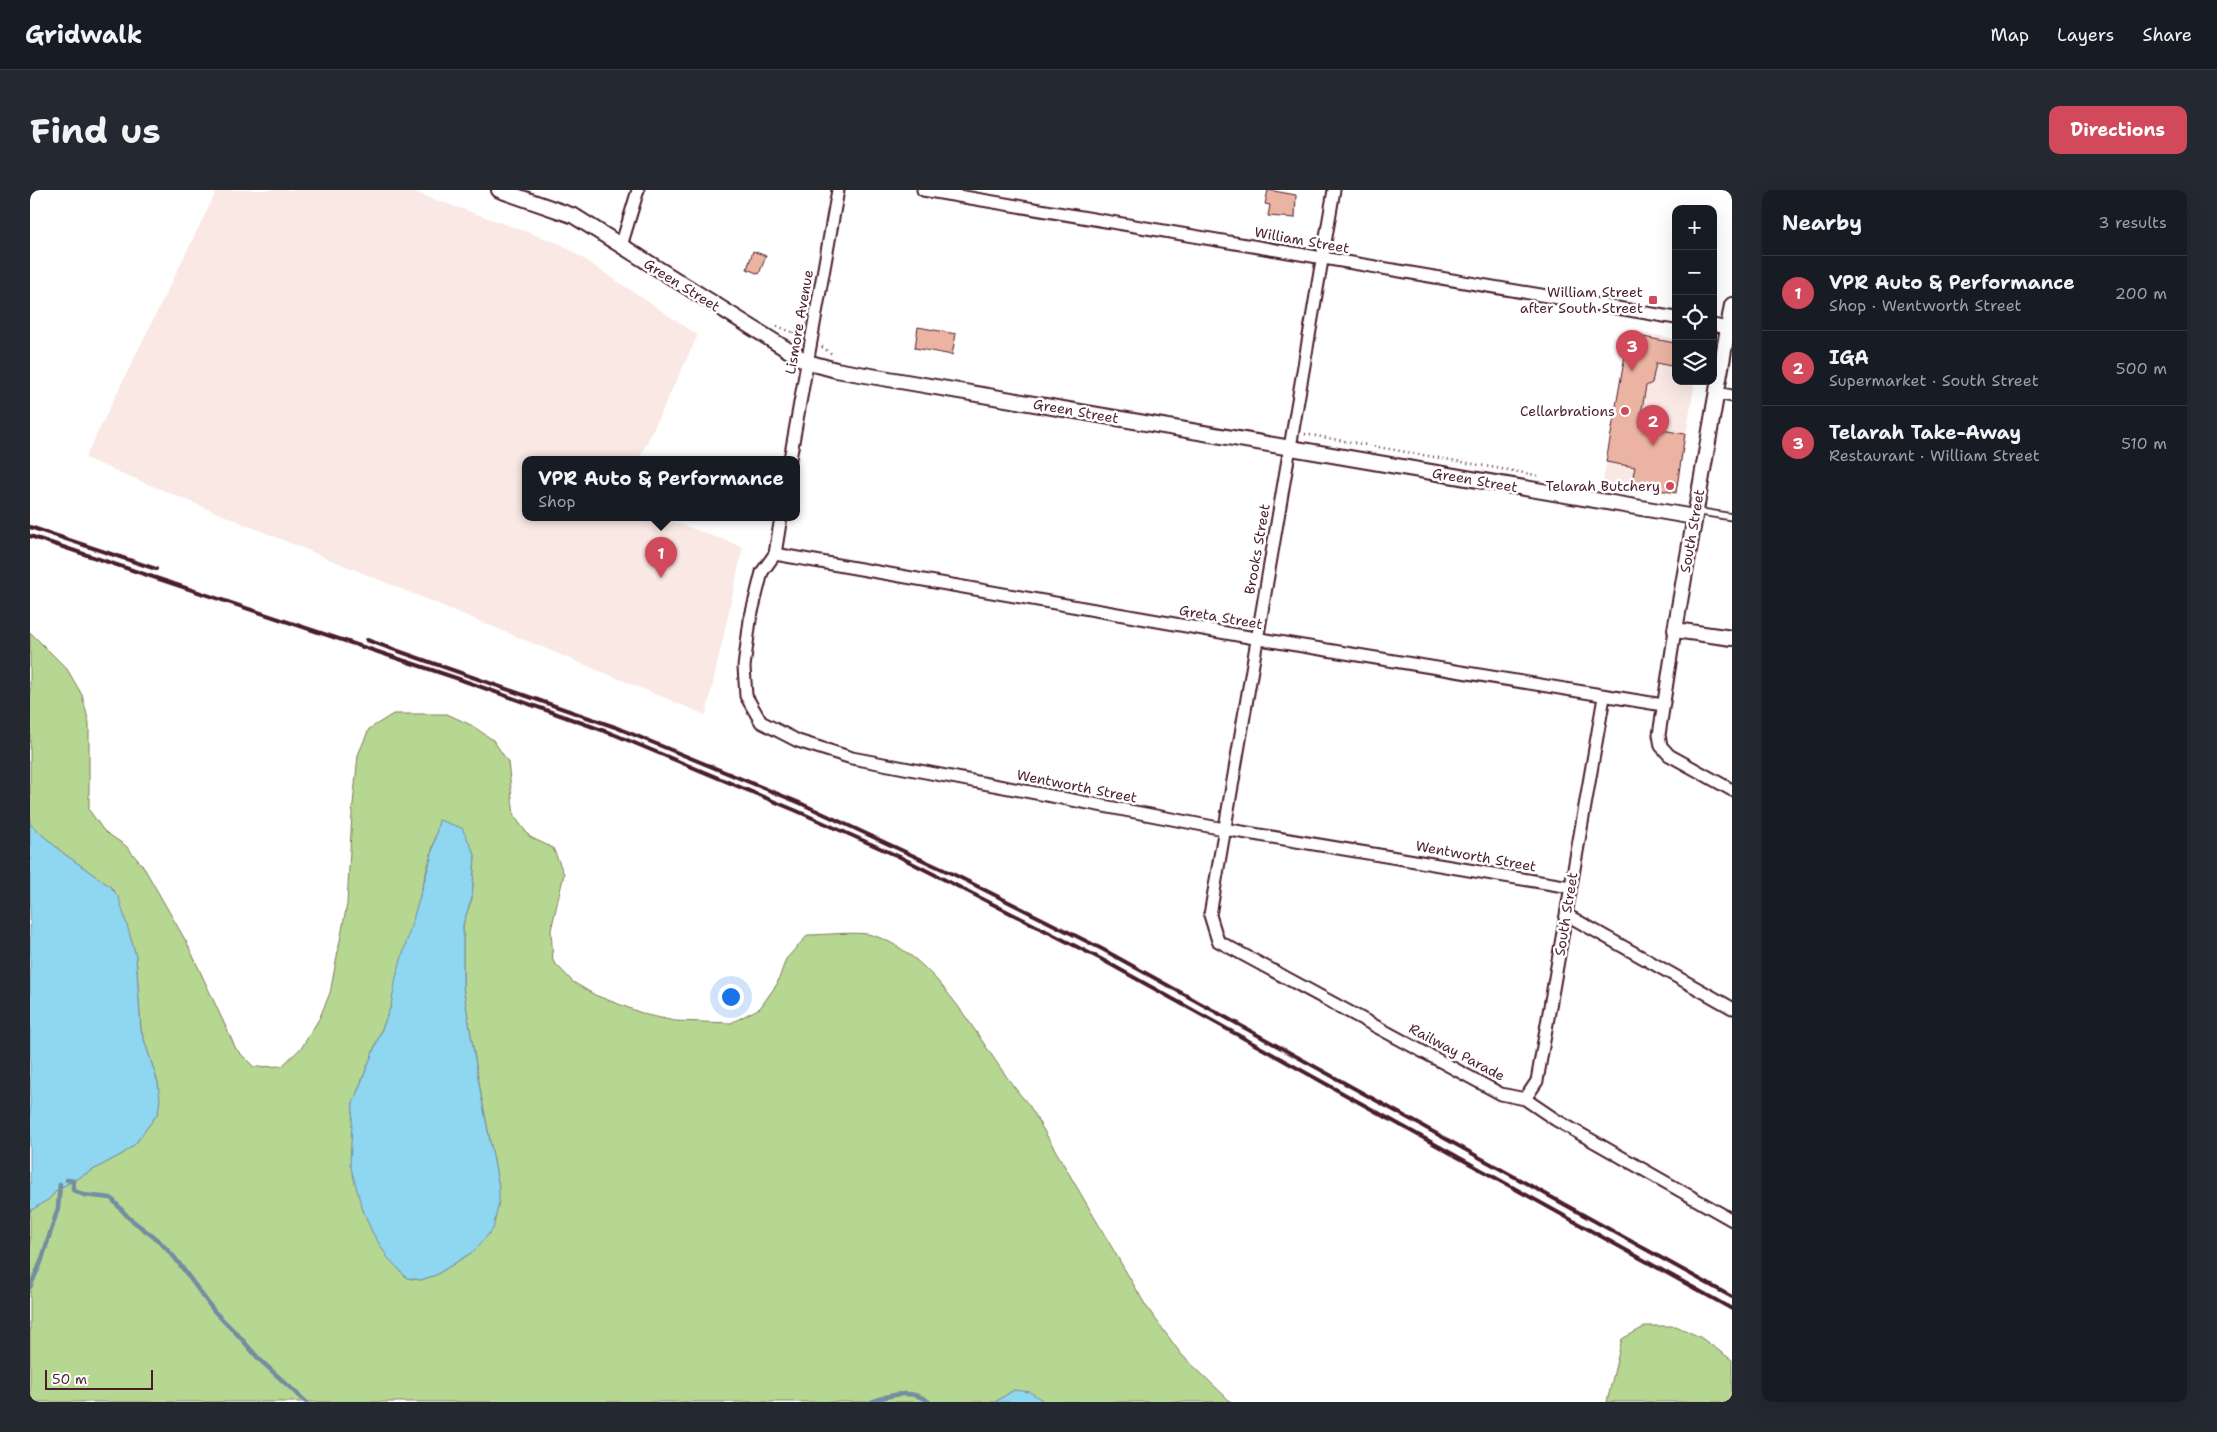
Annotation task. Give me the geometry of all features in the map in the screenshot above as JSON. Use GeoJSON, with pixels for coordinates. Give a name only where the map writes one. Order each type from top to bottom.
{"type":"FeatureCollection","features":[{"type":"Feature","properties":{"kind":"street","name":"Green Street"},"geometry":{"type":"LineString","coordinates":[[499,190],[574,216],[807,362],[846,371],[1290,448],[1695,514]]}},
{"type":"Feature","properties":{"kind":"street"},"geometry":{"type":"LineString","coordinates":[[621,246],[638,190]]}},
{"type":"Feature","properties":{"kind":"street","name":"Lismore Avenue"},"geometry":{"type":"LineString","coordinates":[[791,456],[838,190]]}},
{"type":"Feature","properties":{"kind":"street","name":"William Street"},"geometry":{"type":"LineString","coordinates":[[923,190],[1672,317]]}},
{"type":"Feature","properties":{"kind":"street","name":"Brooks Street"},"geometry":{"type":"LineString","coordinates":[[1218,941],[1210,915],[1334,190]]}},
{"type":"Feature","properties":{"kind":"street","name":"South Street"},"geometry":{"type":"LineString","coordinates":[[1732,305],[1675,630],[1659,735],[1661,746],[1669,755],[1732,790]]}},
{"type":"Feature","properties":{"kind":"street"},"geometry":{"type":"LineString","coordinates":[[1717,326],[1728,328]]}},
{"type":"Feature","properties":{"kind":"street"},"geometry":{"type":"LineString","coordinates":[[1716,393],[1732,396]]}},
{"type":"Feature","properties":{"kind":"street"},"geometry":{"type":"LineString","coordinates":[[775,554],[780,521]]}},
{"type":"Feature","properties":{"kind":"street","name":"Greta Street"},"geometry":{"type":"LineString","coordinates":[[775,554],[1604,697],[1663,705]]}},
{"type":"Feature","properties":{"kind":"street","name":"Wentworth Street"},"geometry":{"type":"LineString","coordinates":[[775,554],[762,572],[750,620],[744,666],[746,696],[761,722],[798,741],[852,758],[1224,829],[1570,887]]}},
{"type":"Feature","properties":{"kind":"street"},"geometry":{"type":"LineString","coordinates":[[1675,630],[1732,638]]}},
{"type":"Feature","properties":{"kind":"street","name":"South Street"},"geometry":{"type":"LineString","coordinates":[[1525,1099],[1537,1081],[1604,697]]}},
{"type":"Feature","properties":{"kind":"street"},"geometry":{"type":"LineString","coordinates":[[1567,915],[1732,1008]]}},
{"type":"Feature","properties":{"kind":"street","name":"Railway Parade"},"geometry":{"type":"LineString","coordinates":[[1218,941],[1502,1094],[1525,1099],[1556,1120],[1732,1220]]}},
{"type":"Feature","properties":{"kind":"lane"},"geometry":{"type":"LineString","coordinates":[[1695,514],[1732,517]]}},
{"type":"Feature","properties":{"kind":"shaded area"},"geometry":{"type":"Polygon","coordinates":[[[217,190],[408,190],[561,244],[698,335],[640,456],[522,456],[522,521],[672,521],[743,547],[706,715],[85,458],[217,190]]]}},
{"type":"Feature","properties":{"kind":"shaded area"},"geometry":{"type":"Polygon","coordinates":[[[1629,330],[1672,338],[1672,385],[1694,385],[1676,494],[1603,482],[1629,330]]]}},
{"type":"Feature","properties":{"kind":"green space"},"geometry":{"type":"Polygon","coordinates":[[[30,632],[67,669],[82,695],[89,723],[89,810],[104,831],[126,846],[143,866],[187,943],[236,1049],[254,1067],[282,1066],[302,1047],[319,1019],[330,993],[347,904],[352,814],[358,755],[369,729],[393,714],[447,714],[471,725],[493,740],[508,762],[514,816],[530,837],[553,848],[564,874],[551,930],[553,961],[573,982],[595,995],[647,1015],[675,1021],[731,1023],[760,1008],[777,984],[786,959],[808,935],[866,934],[897,946],[920,964],[941,985],[960,1009],[1012,1084],[1029,1105],[1146,1306],[1181,1354],[1231,1402],[1045,1402],[1014,1390],[995,1402],[30,1402],[30,1211],[49,1199],[58,1189],[124,1153],[135,1144],[158,1113],[158,1083],[141,1030],[136,956],[111,887],[63,853],[30,824],[30,632]],[[440,820],[391,1006],[353,1103],[361,1205],[389,1258],[407,1278],[421,1280],[436,1275],[474,1251],[499,1187],[463,987],[463,924],[472,898],[475,855],[440,820]]]}},
{"type":"Feature","properties":{"kind":"green space"},"geometry":{"type":"Polygon","coordinates":[[[1646,1326],[1676,1326],[1700,1337],[1732,1360],[1732,1402],[1607,1402],[1622,1339],[1646,1326]]]}},
{"type":"Feature","properties":{"kind":"water"},"geometry":{"type":"Polygon","coordinates":[[[439,820],[462,828],[475,855],[472,898],[463,924],[463,987],[499,1187],[499,1202],[493,1229],[474,1251],[436,1275],[421,1280],[407,1278],[388,1258],[372,1232],[361,1205],[350,1164],[353,1103],[391,1006],[396,977],[430,862],[439,820]]]}},
{"type":"Feature","properties":{"kind":"water"},"geometry":{"type":"Polygon","coordinates":[[[30,824],[63,853],[111,887],[119,898],[136,956],[141,1030],[158,1083],[160,1099],[158,1113],[135,1144],[124,1153],[58,1189],[49,1199],[30,1211],[30,824]]]}},
{"type":"Feature","properties":{"kind":"water"},"geometry":{"type":"Polygon","coordinates":[[[1014,1390],[1030,1392],[1045,1402],[995,1402],[1014,1390]]]}},
{"type":"Feature","properties":{"kind":"building"},"geometry":{"type":"Polygon","coordinates":[[[1268,190],[1296,195],[1295,218],[1268,216],[1270,205],[1265,204],[1268,190]]]}},
{"type":"Feature","properties":{"kind":"building"},"geometry":{"type":"Polygon","coordinates":[[[753,251],[766,256],[759,274],[747,269],[753,251]]]}},
{"type":"Feature","properties":{"kind":"building"},"geometry":{"type":"Polygon","coordinates":[[[918,327],[956,334],[952,355],[915,348],[918,327]]]}},
{"type":"Feature","properties":{"kind":"building"},"geometry":{"type":"Polygon","coordinates":[[[1638,336],[1672,342],[1671,366],[1656,363],[1652,383],[1646,386],[1639,426],[1685,434],[1676,493],[1631,485],[1635,467],[1606,462],[1627,344],[1636,345],[1638,336]]]}},
{"type":"Feature","properties":{"kind":"waterway"},"geometry":{"type":"LineString","coordinates":[[67,1180],[73,1181],[73,1190],[84,1195],[111,1198],[129,1218],[159,1241],[175,1258],[214,1311],[259,1359],[306,1402]]}},
{"type":"Feature","properties":{"kind":"waterway"},"geometry":{"type":"LineString","coordinates":[[30,1287],[41,1262],[58,1208],[60,1184]]}},
{"type":"Feature","properties":{"kind":"waterway"},"geometry":{"type":"LineString","coordinates":[[871,1402],[900,1394],[916,1395],[929,1402]]}},
{"type":"Feature","properties":{"kind":"railway"},"geometry":{"type":"LineString","coordinates":[[30,527],[156,569]]}},
{"type":"Feature","properties":{"kind":"railway"},"geometry":{"type":"LineString","coordinates":[[30,536],[456,678],[613,734],[797,811],[900,857],[1099,958],[1732,1309]]}},
{"type":"Feature","properties":{"kind":"railway"},"geometry":{"type":"LineString","coordinates":[[367,640],[615,727],[800,803],[957,876],[1102,949],[1732,1297]]}},
{"type":"Feature","properties":{"kind":"place","name":"William Street after South Street"},"geometry":{"type":"Point","coordinates":[1653,300]}},
{"type":"Feature","properties":{"kind":"place","name":"Telarah Take-Away"},"geometry":{"type":"Point","coordinates":[1632,371]}},
{"type":"Feature","properties":{"kind":"place","name":"Cellarbrations"},"geometry":{"type":"Point","coordinates":[1625,411]}},
{"type":"Feature","properties":{"kind":"place","name":"IGA"},"geometry":{"type":"Point","coordinates":[1653,446]}},
{"type":"Feature","properties":{"kind":"place","name":"Telarah Butchery"},"geometry":{"type":"Point","coordinates":[1670,486]}},
{"type":"Feature","properties":{"kind":"place","name":"VPR Auto & Performance"},"geometry":{"type":"Point","coordinates":[661,578]}}]}
